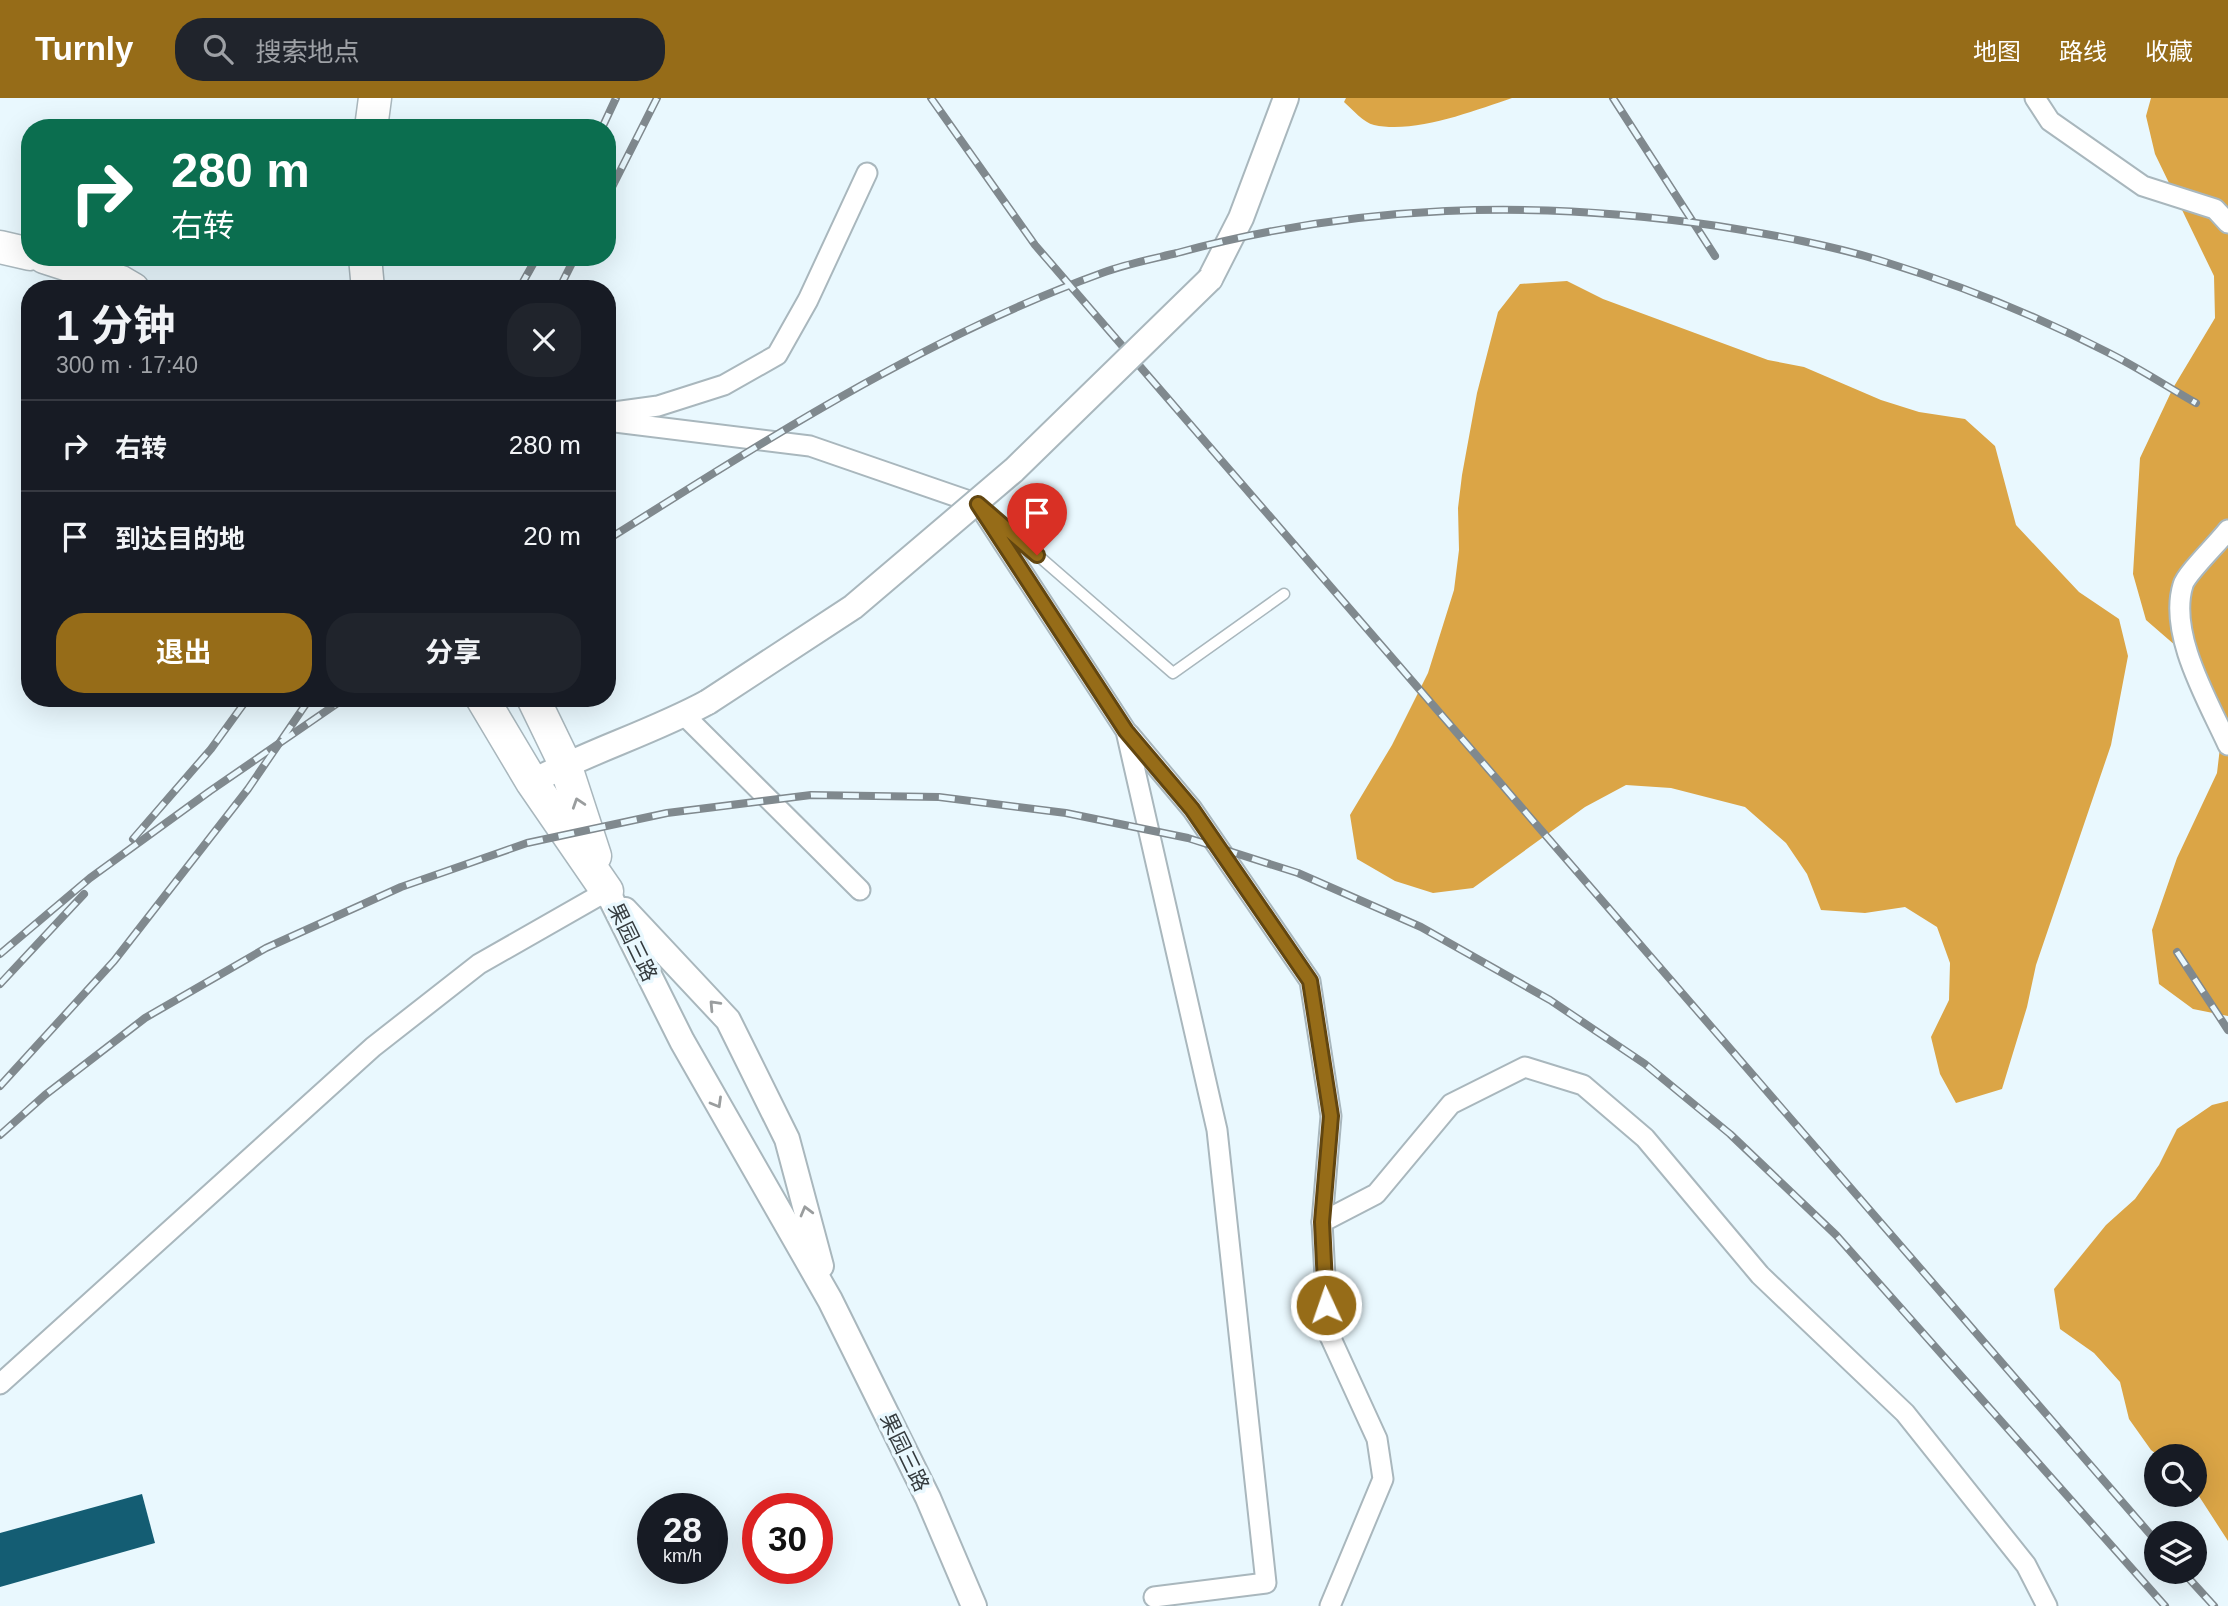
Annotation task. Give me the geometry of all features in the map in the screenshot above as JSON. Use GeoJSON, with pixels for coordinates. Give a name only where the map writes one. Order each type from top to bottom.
{"type":"FeatureCollection","features":[{"type":"Feature","properties":{"kind":"main road"},"geometry":{"type":"LineString","coordinates":[[372,119],[375,98]]}},
{"type":"Feature","properties":{"kind":"main road"},"geometry":{"type":"LineString","coordinates":[[0,247],[21,252]]}},
{"type":"Feature","properties":{"kind":"main road"},"geometry":{"type":"LineString","coordinates":[[69,266],[108,280]]}},
{"type":"Feature","properties":{"kind":"main road"},"geometry":{"type":"LineString","coordinates":[[487,707],[532,782],[607,891]]}},
{"type":"Feature","properties":{"kind":"main road"},"geometry":{"type":"LineString","coordinates":[[537,707],[565,764],[607,891]]}},
{"type":"Feature","properties":{"kind":"street"},"geometry":{"type":"LineString","coordinates":[[532,782],[565,764],[684,715],[708,702],[853,607],[1014,470],[1210,279],[1241,218],[1286,98]]}},
{"type":"Feature","properties":{"kind":"street"},"geometry":{"type":"LineString","coordinates":[[2035,98],[2050,121],[2143,187],[2214,209],[2228,223]]}},
{"type":"Feature","properties":{"kind":"street"},"geometry":{"type":"LineString","coordinates":[[616,411],[658,406],[724,385],[777,355],[808,300],[866,173]]}},
{"type":"Feature","properties":{"kind":"street"},"geometry":{"type":"LineString","coordinates":[[616,422],[810,446],[978,504],[1126,731],[1192,809],[1310,981],[1331,1116],[1322,1222],[1328,1332],[1377,1439],[1383,1479],[1330,1606]]}},
{"type":"Feature","properties":{"kind":"street"},"geometry":{"type":"LineString","coordinates":[[2228,530],[2183,583],[2180,630],[2203,691],[2228,745]]}},
{"type":"Feature","properties":{"kind":"street"},"geometry":{"type":"LineString","coordinates":[[684,715],[860,890]]}},
{"type":"Feature","properties":{"kind":"street"},"geometry":{"type":"LineString","coordinates":[[1126,731],[1217,1130],[1266,1583],[1154,1597]]}},
{"type":"Feature","properties":{"kind":"street"},"geometry":{"type":"LineString","coordinates":[[0,1384],[373,1047],[479,964],[607,891]]}},
{"type":"Feature","properties":{"kind":"street","name":"果园三路"},"geometry":{"type":"LineString","coordinates":[[607,891],[682,1041],[830,1300],[928,1498],[974,1606]]}},
{"type":"Feature","properties":{"kind":"street","name":"果园三路"},"geometry":{"type":"LineString","coordinates":[[607,891],[728,1020],[787,1139],[830,1300]]}},
{"type":"Feature","properties":{"kind":"street"},"geometry":{"type":"LineString","coordinates":[[1322,1222],[1376,1194],[1451,1104],[1525,1067],[1583,1085],[1645,1138],[1760,1275],[1905,1413],[2026,1565],[2047,1606]]}},
{"type":"Feature","properties":{"kind":"lane"},"geometry":{"type":"LineString","coordinates":[[978,504],[1173,673],[1284,594]]}},
{"type":"Feature","properties":{"kind":"shaded area"},"geometry":{"type":"Polygon","coordinates":[[[1346,98],[1512,98],[1444,120],[1390,127],[1366,122],[1344,102],[1346,98]]]}},
{"type":"Feature","properties":{"kind":"shaded area"},"geometry":{"type":"Polygon","coordinates":[[[2151,98],[2228,98],[2228,1016],[2193,1009],[2159,984],[2152,930],[2177,858],[2217,773],[2223,722],[2176,646],[2146,620],[2133,574],[2140,458],[2173,388],[2215,318],[2214,276],[2155,154],[2146,116],[2151,98]]]}},
{"type":"Feature","properties":{"kind":"shaded area"},"geometry":{"type":"Polygon","coordinates":[[[1567,281],[1603,299],[1768,360],[1804,367],[1881,400],[1919,412],[1965,419],[1995,446],[2016,525],[2079,592],[2119,619],[2128,656],[2111,745],[2036,965],[2027,1007],[2002,1089],[1956,1103],[1940,1074],[1931,1037],[1949,1000],[1950,963],[1937,927],[1905,907],[1865,913],[1821,910],[1807,874],[1786,843],[1745,807],[1671,788],[1626,785],[1585,807],[1473,888],[1433,893],[1395,881],[1357,859],[1350,815],[1392,745],[1428,673],[1454,590],[1459,550],[1458,508],[1462,475],[1477,393],[1498,312],[1520,284],[1567,281]]]}},
{"type":"Feature","properties":{"kind":"shaded area"},"geometry":{"type":"Polygon","coordinates":[[[2228,1101],[2228,1541],[2206,1507],[2207,1444],[2147,1444],[2129,1419],[2120,1382],[2094,1353],[2060,1329],[2054,1289],[2106,1225],[2135,1199],[2159,1165],[2177,1129],[2212,1105],[2228,1101]]]}},
{"type":"Feature","properties":{"kind":"building"},"geometry":{"type":"Polygon","coordinates":[[[142,1494],[155,1543],[0,1587],[0,1533],[142,1494]]]}},
{"type":"Feature","properties":{"kind":"railway"},"geometry":{"type":"LineString","coordinates":[[606,119],[616,98]]}},
{"type":"Feature","properties":{"kind":"railway"},"geometry":{"type":"LineString","coordinates":[[616,179],[657,98]]}},
{"type":"Feature","properties":{"kind":"railway"},"geometry":{"type":"LineString","coordinates":[[931,98],[1035,245],[2144,1527]]}},
{"type":"Feature","properties":{"kind":"railway"},"geometry":{"type":"LineString","coordinates":[[1613,98],[1715,256]]}},
{"type":"Feature","properties":{"kind":"railway"},"geometry":{"type":"LineString","coordinates":[[616,534],[848,393],[910,359],[1036,299],[1102,273],[1139,262],[1244,237],[1312,224],[1379,216],[1446,211],[1581,212],[1718,226],[1823,246],[1913,271],[2026,314],[2118,358],[2196,403]]}},
{"type":"Feature","properties":{"kind":"railway"},"geometry":{"type":"LineString","coordinates":[[524,280],[532,266]]}},
{"type":"Feature","properties":{"kind":"railway"},"geometry":{"type":"LineString","coordinates":[[564,280],[570,266]]}},
{"type":"Feature","properties":{"kind":"railway"},"geometry":{"type":"LineString","coordinates":[[133,839],[211,749],[241,707]]}},
{"type":"Feature","properties":{"kind":"railway"},"geometry":{"type":"LineString","coordinates":[[0,1086],[114,961],[248,789],[304,707]]}},
{"type":"Feature","properties":{"kind":"railway"},"geometry":{"type":"LineString","coordinates":[[0,954],[90,878],[332,707]]}},
{"type":"Feature","properties":{"kind":"railway"},"geometry":{"type":"LineString","coordinates":[[0,1135],[45,1095],[145,1018],[266,948],[401,887],[527,843],[667,813],[811,795],[939,797],[1066,813],[1188,838],[1298,873],[1421,927],[1550,1000],[1645,1064],[1730,1134],[1836,1235],[2165,1606]]}},
{"type":"Feature","properties":{"kind":"railway"},"geometry":{"type":"LineString","coordinates":[[0,984],[84,894]]}},
{"type":"Feature","properties":{"kind":"railway"},"geometry":{"type":"LineString","coordinates":[[2177,952],[2228,1030]]}},
{"type":"Feature","properties":{"kind":"railway"},"geometry":{"type":"LineString","coordinates":[[2194,1584],[2214,1606]]}},
{"type":"Feature","properties":{"kind":"route"},"geometry":{"type":"LineString","coordinates":[[1037,555],[978,504],[1126,731],[1192,809],[1310,981],[1331,1116],[1322,1222],[1326,1305]]}}]}
